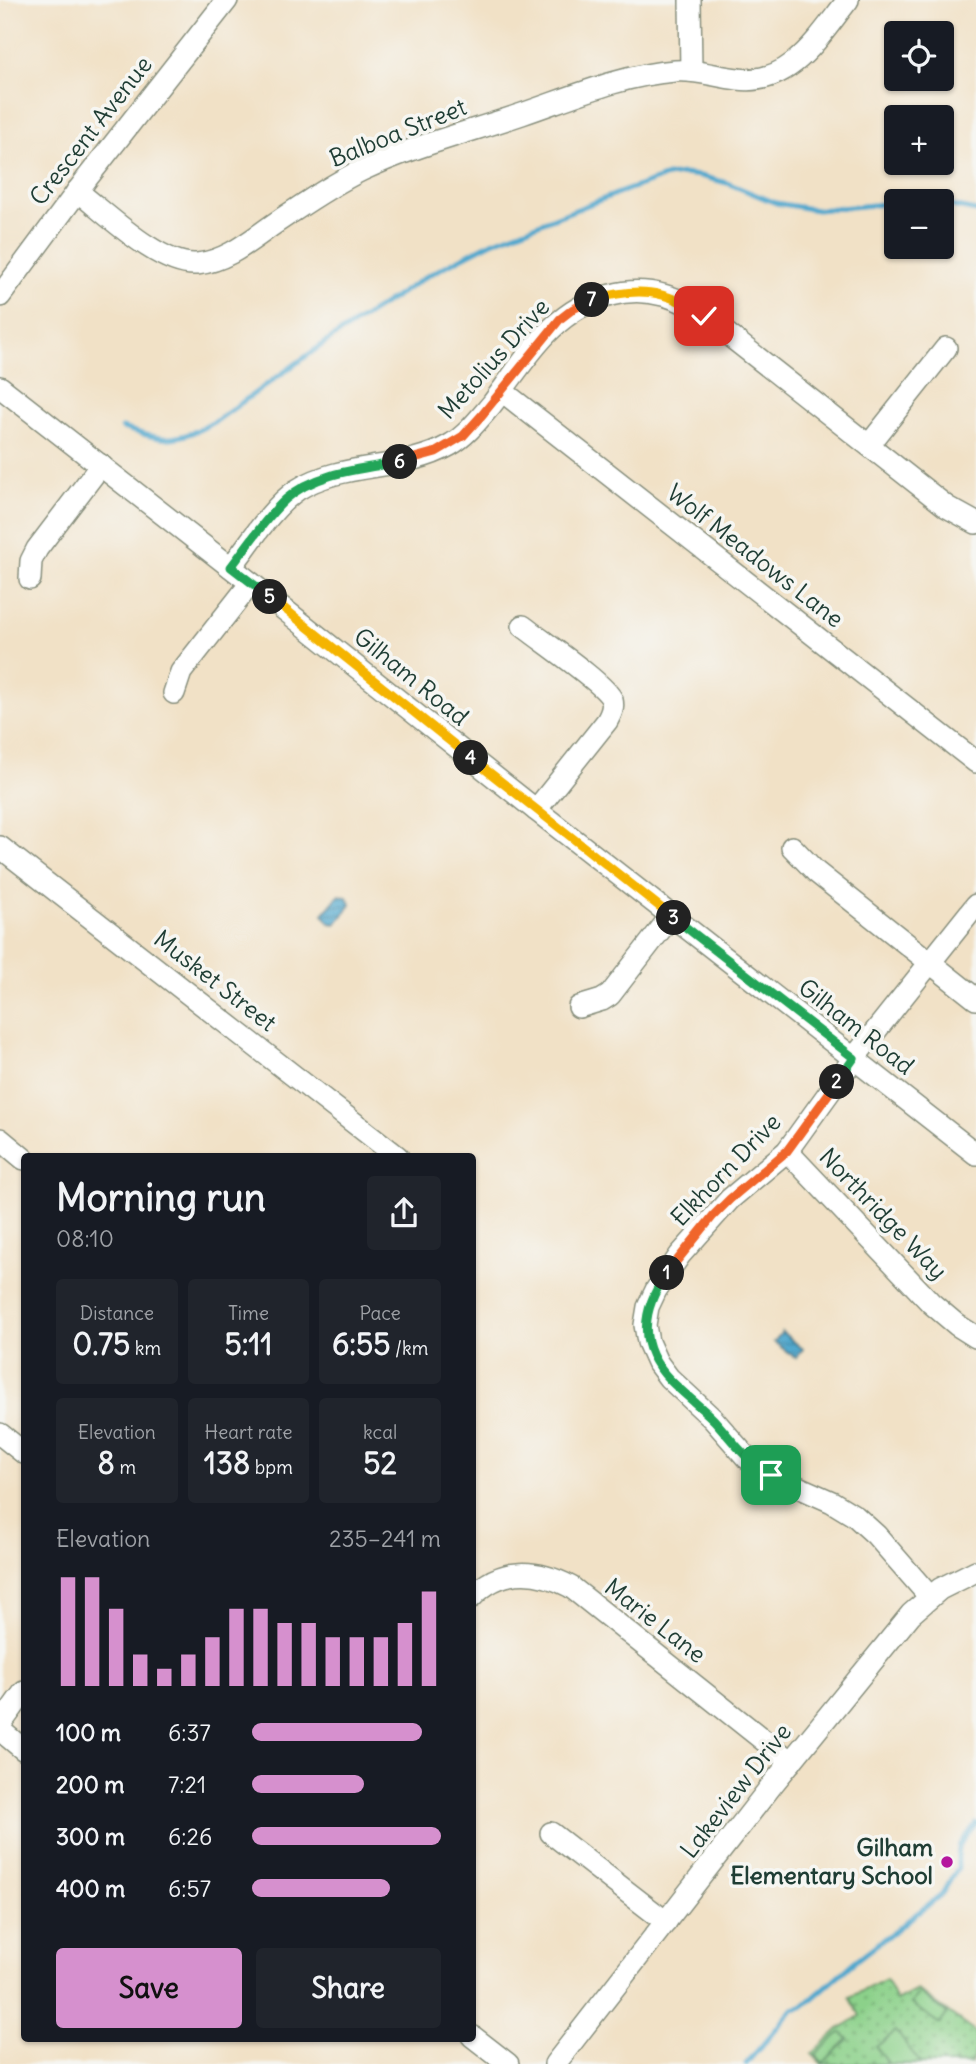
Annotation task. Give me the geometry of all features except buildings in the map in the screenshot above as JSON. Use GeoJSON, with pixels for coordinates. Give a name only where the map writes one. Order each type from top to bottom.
{"type":"FeatureCollection","features":[{"type":"Feature","properties":{"kind":"street","name":"Crescent Avenue"},"geometry":{"type":"LineString","coordinates":[[0,296],[77,191],[227,0]]}},
{"type":"Feature","properties":{"kind":"street"},"geometry":{"type":"LineString","coordinates":[[690,0],[691,71]]}},
{"type":"Feature","properties":{"kind":"street","name":"Balboa Street"},"geometry":{"type":"LineString","coordinates":[[77,191],[165,257],[193,264],[210,262],[227,256],[362,170],[641,75],[677,70],[749,80],[780,73],[809,49],[848,0]]}},
{"type":"Feature","properties":{"kind":"street","name":"Metolius Drive"},"geometry":{"type":"LineString","coordinates":[[231,567],[280,505],[306,485],[328,476],[420,457],[449,445],[473,426],[560,319],[590,301],[623,292],[651,292],[679,300],[704,316],[947,508],[976,523]]}},
{"type":"Feature","properties":{"kind":"street"},"geometry":{"type":"LineString","coordinates":[[869,445],[946,348]]}},
{"type":"Feature","properties":{"kind":"street","name":"Gilham Road"},"geometry":{"type":"LineString","coordinates":[[0,387],[976,1154]]}},
{"type":"Feature","properties":{"kind":"street","name":"Wolf Meadows Lane"},"geometry":{"type":"LineString","coordinates":[[502,391],[976,762]]}},
{"type":"Feature","properties":{"kind":"street"},"geometry":{"type":"LineString","coordinates":[[30,579],[31,561],[37,549],[101,465]]}},
{"type":"Feature","properties":{"kind":"street"},"geometry":{"type":"LineString","coordinates":[[174,693],[181,671],[251,583]]}},
{"type":"Feature","properties":{"kind":"street"},"geometry":{"type":"LineString","coordinates":[[523,626],[603,688],[613,703],[607,721],[536,810]]}},
{"type":"Feature","properties":{"kind":"street","name":"Musket Street"},"geometry":{"type":"LineString","coordinates":[[0,847],[393,1153]]}},
{"type":"Feature","properties":{"kind":"street"},"geometry":{"type":"LineString","coordinates":[[792,848],[816,872],[976,999]]}},
{"type":"Feature","properties":{"kind":"street","name":"Elkhorn Drive"},"geometry":{"type":"LineString","coordinates":[[930,1597],[876,1535],[855,1516],[832,1502],[771,1475],[747,1458],[713,1419],[668,1378],[638,1335],[645,1325],[648,1307],[656,1290],[681,1255],[730,1199],[787,1151],[854,1058],[976,905]]}},
{"type":"Feature","properties":{"kind":"street"},"geometry":{"type":"LineString","coordinates":[[579,1007],[610,995],[671,916]]}},
{"type":"Feature","properties":{"kind":"street"},"geometry":{"type":"LineString","coordinates":[[0,1139],[21,1156]]}},
{"type":"Feature","properties":{"kind":"street","name":"Northridge Way"},"geometry":{"type":"LineString","coordinates":[[787,1151],[931,1303],[957,1325],[976,1336]]}},
{"type":"Feature","properties":{"kind":"street"},"geometry":{"type":"LineString","coordinates":[[0,1434],[21,1451]]}},
{"type":"Feature","properties":{"kind":"street","name":"Lakeview Drive"},"geometry":{"type":"LineString","coordinates":[[555,2064],[791,1762],[911,1614],[953,1581],[976,1571]]}},
{"type":"Feature","properties":{"kind":"street","name":"Marie Lane"},"geometry":{"type":"LineString","coordinates":[[476,1594],[488,1584],[512,1574],[533,1573],[554,1578],[571,1587],[791,1762]]}},
{"type":"Feature","properties":{"kind":"street"},"geometry":{"type":"LineString","coordinates":[[9,1715],[21,1743]]}},
{"type":"Feature","properties":{"kind":"street"},"geometry":{"type":"LineString","coordinates":[[551,1833],[666,1922]]}},
{"type":"Feature","properties":{"kind":"street"},"geometry":{"type":"LineString","coordinates":[[476,2039],[508,2064]]}},
{"type":"Feature","properties":{"kind":"green space"},"geometry":{"type":"Polygon","coordinates":[[[886,1979],[896,2001],[917,1990],[976,2033],[976,2050],[971,2064],[822,2064],[812,2054],[839,2029],[860,2016],[850,1997],[886,1979]]]}},
{"type":"Feature","properties":{"kind":"green space"},"geometry":{"type":"Polygon","coordinates":[[[919,1993],[947,2014],[940,2024],[911,2004],[919,1993]]]}},
{"type":"Feature","properties":{"kind":"green space"},"geometry":{"type":"Polygon","coordinates":[[[896,2031],[921,2064],[889,2064],[876,2047],[896,2031]]]}},
{"type":"Feature","properties":{"kind":"green space"},"geometry":{"type":"Polygon","coordinates":[[[841,2032],[848,2039],[823,2063],[816,2055],[841,2032]]]}},
{"type":"Feature","properties":{"kind":"water"},"geometry":{"type":"Polygon","coordinates":[[[339,895],[347,897],[351,905],[336,924],[330,923],[323,914],[339,895]]]}},
{"type":"Feature","properties":{"kind":"water"},"geometry":{"type":"Polygon","coordinates":[[[782,1332],[803,1349],[796,1358],[774,1342],[782,1332]]]}},
{"type":"Feature","properties":{"kind":"waterway"},"geometry":{"type":"LineString","coordinates":[[122,428],[161,438],[183,436],[197,431],[216,421],[326,342],[427,276],[492,242],[667,176],[700,176],[727,183],[776,203],[817,210],[884,204]]}},
{"type":"Feature","properties":{"kind":"waterway"},"geometry":{"type":"LineString","coordinates":[[954,206],[976,211]]}},
{"type":"Feature","properties":{"kind":"waterway"},"geometry":{"type":"LineString","coordinates":[[746,2064],[793,2009],[806,2004],[855,1961],[941,1895],[958,1868],[960,1844],[976,1824]]}},
{"type":"Feature","properties":{"kind":"place","name":"Gilham Elementary School"},"geometry":{"type":"Point","coordinates":[947,1862]}},
{"type":"Feature","properties":{"kind":"route"},"geometry":{"type":"LineString","coordinates":[[704,316],[679,300],[638,291],[606,296],[573,309],[552,327],[463,436],[436,452],[420,457],[328,476],[306,485],[286,498],[231,567],[854,1058],[787,1151],[748,1182],[713,1216],[665,1276],[648,1307],[645,1325],[648,1342],[668,1378],[713,1419],[736,1448],[771,1475]]}}]}
